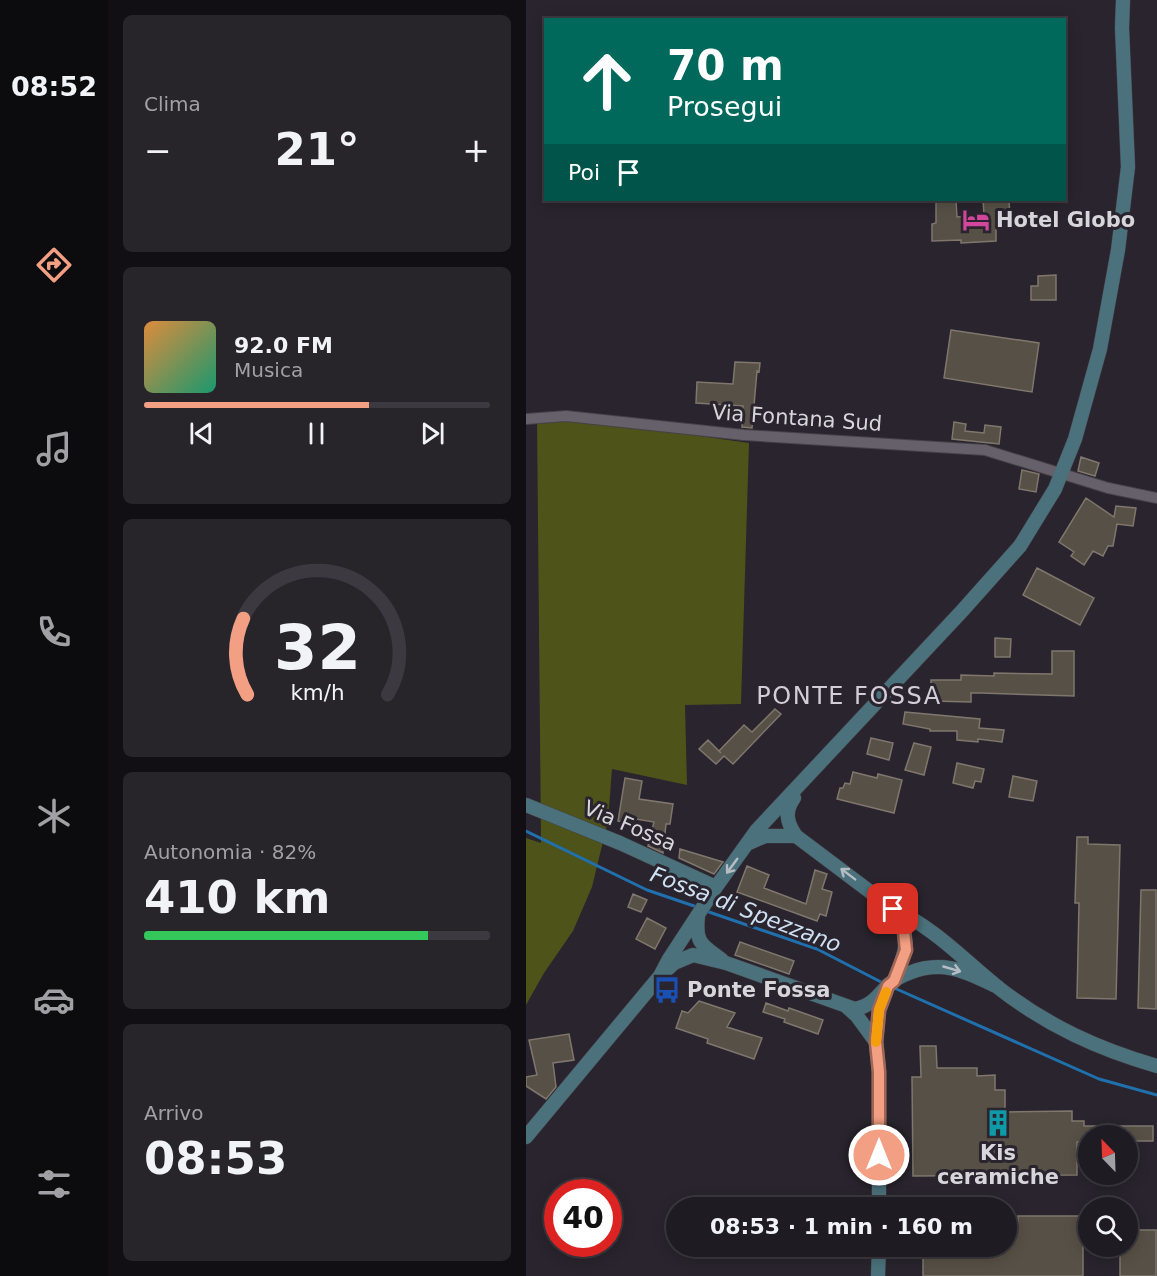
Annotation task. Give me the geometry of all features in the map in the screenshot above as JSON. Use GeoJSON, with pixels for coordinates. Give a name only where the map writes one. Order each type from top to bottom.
{"type":"FeatureCollection","features":[{"type":"Feature","properties":{"kind":"street"},"geometry":{"type":"LineString","coordinates":[[660,976],[716,887],[756,831],[805,781],[1020,546],[1055,489],[1075,439],[1100,349],[1127,187],[1123,0]]}},
{"type":"Feature","properties":{"kind":"street","name":"Via Fontana Sud"},"geometry":{"type":"LineString","coordinates":[[526,419],[566,416],[744,435],[985,450],[1108,488],[1156,498]]}},
{"type":"Feature","properties":{"kind":"street"},"geometry":{"type":"LineString","coordinates":[[805,781],[789,805],[787,816],[789,826],[796,836],[893,909],[906,914],[1028,1010],[1080,1039],[1156,1066]]}},
{"type":"Feature","properties":{"kind":"street","name":"Via Fossa"},"geometry":{"type":"LineString","coordinates":[[526,805],[620,843],[716,887]]}},
{"type":"Feature","properties":{"kind":"street"},"geometry":{"type":"LineString","coordinates":[[747,844],[765,836],[796,836]]}},
{"type":"Feature","properties":{"kind":"street"},"geometry":{"type":"LineString","coordinates":[[879,1197],[879,1072],[876,1042],[879,1002],[896,978],[906,950],[903,923],[893,909]]}},
{"type":"Feature","properties":{"kind":"street"},"geometry":{"type":"LineString","coordinates":[[695,922],[697,937],[701,944],[726,963]]}},
{"type":"Feature","properties":{"kind":"street"},"geometry":{"type":"LineString","coordinates":[[526,1137],[660,976],[674,963],[688,956],[726,963],[847,1007],[864,1007],[879,1002]]}},
{"type":"Feature","properties":{"kind":"street"},"geometry":{"type":"LineString","coordinates":[[896,978],[922,968],[942,966],[969,974],[998,987]]}},
{"type":"Feature","properties":{"kind":"street"},"geometry":{"type":"LineString","coordinates":[[847,1007],[857,1016],[876,1042]]}},
{"type":"Feature","properties":{"kind":"street"},"geometry":{"type":"LineString","coordinates":[[878,1257],[878,1276]]}},
{"type":"Feature","properties":{"kind":"green space"},"geometry":{"type":"Polygon","coordinates":[[[569,417],[749,443],[741,704],[685,705],[687,785],[612,769],[608,821],[592,887],[573,931],[544,973],[526,1005],[526,838],[541,843],[537,419],[569,417]]]}},
{"type":"Feature","properties":{"kind":"building","name":"Hotel Globo"},"geometry":{"type":"Polygon","coordinates":[[[936,201],[956,201],[957,217],[984,215],[983,201],[1009,201],[1010,218],[996,218],[996,241],[961,243],[961,240],[932,241],[932,224],[936,223],[936,201]]]}},
{"type":"Feature","properties":{"kind":"building"},"geometry":{"type":"Polygon","coordinates":[[[1056,275],[1056,300],[1031,300],[1031,286],[1038,286],[1038,276],[1056,275]]]}},
{"type":"Feature","properties":{"kind":"building"},"geometry":{"type":"Polygon","coordinates":[[[951,330],[1039,343],[1032,392],[944,378],[951,330]]]}},
{"type":"Feature","properties":{"kind":"building"},"geometry":{"type":"Polygon","coordinates":[[[735,362],[760,363],[759,372],[757,371],[752,428],[742,427],[743,406],[696,403],[697,382],[733,384],[735,362]]]}},
{"type":"Feature","properties":{"kind":"building"},"geometry":{"type":"Polygon","coordinates":[[[954,422],[966,424],[965,431],[984,433],[985,425],[1001,427],[999,444],[952,439],[954,422]]]}},
{"type":"Feature","properties":{"kind":"building"},"geometry":{"type":"Polygon","coordinates":[[[1081,457],[1099,463],[1095,476],[1078,471],[1081,457]]]}},
{"type":"Feature","properties":{"kind":"building"},"geometry":{"type":"Polygon","coordinates":[[[1022,470],[1039,474],[1036,492],[1019,489],[1022,470]]]}},
{"type":"Feature","properties":{"kind":"building"},"geometry":{"type":"Polygon","coordinates":[[[1086,498],[1114,517],[1116,506],[1136,508],[1133,526],[1117,524],[1113,546],[1108,546],[1103,556],[1093,551],[1084,565],[1071,556],[1074,552],[1059,542],[1086,498]]]}},
{"type":"Feature","properties":{"kind":"building"},"geometry":{"type":"Polygon","coordinates":[[[1037,568],[1094,598],[1080,625],[1023,595],[1037,568]]]}},
{"type":"Feature","properties":{"kind":"building"},"geometry":{"type":"Polygon","coordinates":[[[995,638],[1011,639],[1010,657],[995,657],[995,638]]]}},
{"type":"Feature","properties":{"kind":"building"},"geometry":{"type":"Polygon","coordinates":[[[1052,651],[1074,651],[1074,696],[971,693],[971,702],[931,701],[931,680],[961,680],[961,675],[994,676],[994,673],[1052,674],[1052,651]]]}},
{"type":"Feature","properties":{"kind":"building"},"geometry":{"type":"Polygon","coordinates":[[[775,709],[781,714],[733,764],[724,756],[716,764],[699,749],[708,740],[719,751],[744,725],[752,732],[775,709]]]}},
{"type":"Feature","properties":{"kind":"building"},"geometry":{"type":"Polygon","coordinates":[[[905,712],[980,719],[979,728],[1004,730],[1002,742],[978,739],[978,742],[957,740],[957,731],[930,731],[930,729],[903,724],[905,712]]]}},
{"type":"Feature","properties":{"kind":"building"},"geometry":{"type":"Polygon","coordinates":[[[871,738],[893,743],[889,760],[867,754],[871,738]]]}},
{"type":"Feature","properties":{"kind":"building"},"geometry":{"type":"Polygon","coordinates":[[[914,743],[931,747],[924,775],[905,770],[914,743]]]}},
{"type":"Feature","properties":{"kind":"building"},"geometry":{"type":"Polygon","coordinates":[[[957,763],[984,769],[981,782],[975,781],[973,788],[953,783],[957,763]]]}},
{"type":"Feature","properties":{"kind":"building"},"geometry":{"type":"Polygon","coordinates":[[[853,772],[877,778],[878,774],[902,780],[894,813],[837,799],[840,788],[843,788],[845,783],[850,784],[853,772]]]}},
{"type":"Feature","properties":{"kind":"building"},"geometry":{"type":"Polygon","coordinates":[[[1013,776],[1037,781],[1033,801],[1009,797],[1013,776]]]}},
{"type":"Feature","properties":{"kind":"building"},"geometry":{"type":"Polygon","coordinates":[[[625,778],[642,781],[639,799],[673,804],[670,824],[666,824],[663,853],[648,846],[654,822],[636,819],[635,823],[618,821],[625,778]]]}},
{"type":"Feature","properties":{"kind":"building"},"geometry":{"type":"Polygon","coordinates":[[[1077,837],[1088,837],[1088,844],[1120,845],[1116,999],[1077,998],[1079,903],[1075,903],[1077,837]]]}},
{"type":"Feature","properties":{"kind":"building"},"geometry":{"type":"Polygon","coordinates":[[[680,849],[723,862],[714,874],[679,858],[680,849]]]}},
{"type":"Feature","properties":{"kind":"building"},"geometry":{"type":"Polygon","coordinates":[[[747,866],[769,875],[764,888],[806,904],[815,870],[827,874],[822,889],[832,892],[826,916],[820,914],[817,921],[737,892],[747,866]]]}},
{"type":"Feature","properties":{"kind":"building"},"geometry":{"type":"Polygon","coordinates":[[[1141,890],[1156,890],[1156,1009],[1138,1008],[1141,890]]]}},
{"type":"Feature","properties":{"kind":"building"},"geometry":{"type":"Polygon","coordinates":[[[633,894],[647,900],[641,912],[628,907],[633,894]]]}},
{"type":"Feature","properties":{"kind":"building"},"geometry":{"type":"Polygon","coordinates":[[[647,918],[666,928],[655,949],[636,939],[647,918]]]}},
{"type":"Feature","properties":{"kind":"building"},"geometry":{"type":"Polygon","coordinates":[[[740,942],[794,961],[789,974],[735,955],[740,942]]]}},
{"type":"Feature","properties":{"kind":"building"},"geometry":{"type":"Polygon","coordinates":[[[699,1001],[735,1013],[727,1027],[762,1038],[754,1059],[707,1043],[708,1039],[676,1028],[682,1011],[688,1013],[699,1001]]]}},
{"type":"Feature","properties":{"kind":"building"},"geometry":{"type":"Polygon","coordinates":[[[766,1003],[823,1020],[818,1034],[763,1012],[766,1003]]]}},
{"type":"Feature","properties":{"kind":"building"},"geometry":{"type":"Polygon","coordinates":[[[569,1034],[574,1060],[553,1063],[556,1087],[546,1099],[526,1086],[526,1077],[537,1075],[529,1040],[569,1034]]]}},
{"type":"Feature","properties":{"kind":"building","name":"Kis ceramiche"},"geometry":{"type":"Polygon","coordinates":[[[920,1046],[936,1046],[937,1068],[977,1068],[977,1076],[995,1075],[995,1090],[1005,1090],[1005,1112],[1072,1111],[1072,1121],[1084,1121],[1084,1125],[1078,1125],[1077,1175],[913,1176],[912,1077],[921,1077],[920,1046]]]}},
{"type":"Feature","properties":{"kind":"building","name":"Kis ceramiche"},"geometry":{"type":"Polygon","coordinates":[[[1138,1126],[1153,1126],[1153,1141],[1138,1141],[1138,1126]]]}},
{"type":"Feature","properties":{"kind":"building"},"geometry":{"type":"Polygon","coordinates":[[[1018,1216],[1078,1216],[1078,1257],[1083,1257],[1083,1276],[923,1276],[923,1257],[1017,1257],[1018,1216]]]}},
{"type":"Feature","properties":{"kind":"building"},"geometry":{"type":"Polygon","coordinates":[[[1138,1230],[1156,1230],[1156,1276],[1120,1276],[1120,1257],[1138,1257],[1138,1230]]]}},
{"type":"Feature","properties":{"kind":"waterway","name":"Fossa di Spezzano"},"geometry":{"type":"LineString","coordinates":[[526,831],[647,890],[697,907]]}},
{"type":"Feature","properties":{"kind":"waterway","name":"Fossa di Spezzano"},"geometry":{"type":"LineString","coordinates":[[706,911],[817,949],[883,983]]}},
{"type":"Feature","properties":{"kind":"waterway","name":"Fossa di Spezzano"},"geometry":{"type":"LineString","coordinates":[[892,987],[1099,1079],[1157,1095]]}},
{"type":"Feature","properties":{"kind":"slow traffic"},"geometry":{"type":"LineString","coordinates":[[876,1042],[879,1010],[886,992]]}},
{"type":"Feature","properties":{"kind":"place","name":"Hotel Globo"},"geometry":{"type":"Point","coordinates":[976,220]}},
{"type":"Feature","properties":{"kind":"place","name":"Ponte Fossa"},"geometry":{"type":"Point","coordinates":[667,990]}},
{"type":"Feature","properties":{"kind":"place","name":"Kis ceramiche"},"geometry":{"type":"Point","coordinates":[998,1123]}},
{"type":"Feature","properties":{"kind":"district","name":"PONTE FOSSA"},"geometry":{"type":"Point","coordinates":[849,696]}},
{"type":"Feature","properties":{"kind":"route"},"geometry":{"type":"LineString","coordinates":[[879,1155],[879,1072],[876,1042],[879,1010],[906,950],[903,923],[893,909]]}}]}
